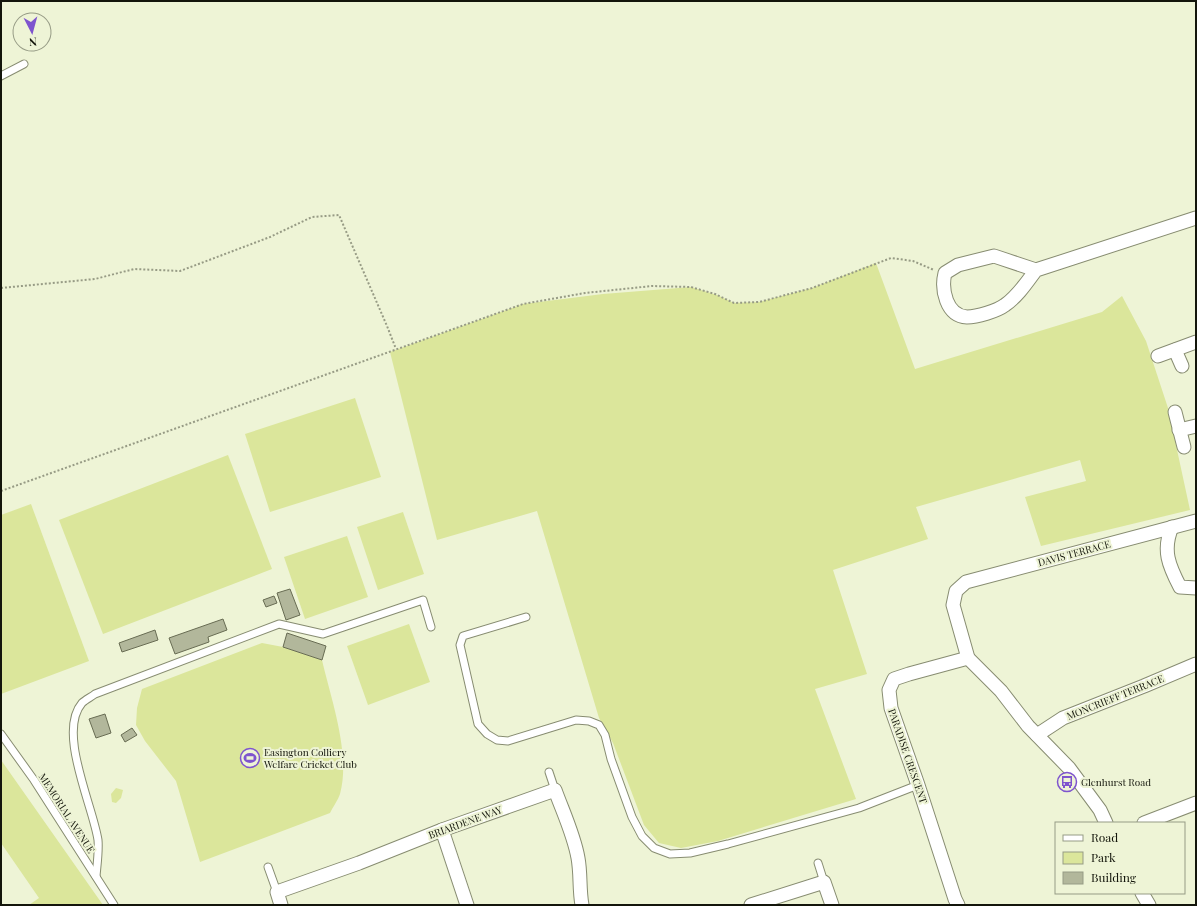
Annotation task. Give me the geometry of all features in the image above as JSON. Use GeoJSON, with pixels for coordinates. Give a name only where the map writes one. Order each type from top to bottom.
{"type":"FeatureCollection","features":[{"type":"Feature","properties":{"kind":"street"},"geometry":{"type":"LineString","coordinates":[[1036,270],[994,256],[958,265],[945,275],[943,281],[946,300],[955,312],[966,317],[990,312],[1005,305],[1023,287],[1036,270],[1196,218]]}},
{"type":"Feature","properties":{"kind":"street"},"geometry":{"type":"LineString","coordinates":[[1158,356],[1196,342]]}},
{"type":"Feature","properties":{"kind":"street"},"geometry":{"type":"LineString","coordinates":[[1175,350],[1182,366]]}},
{"type":"Feature","properties":{"kind":"street"},"geometry":{"type":"LineString","coordinates":[[1175,412],[1184,447]]}},
{"type":"Feature","properties":{"kind":"street"},"geometry":{"type":"LineString","coordinates":[[1179,430],[1196,426]]}},
{"type":"Feature","properties":{"kind":"street","name":"DAVIS TERRACE"},"geometry":{"type":"LineString","coordinates":[[968,658],[953,605],[956,592],[966,582],[1196,521]]}},
{"type":"Feature","properties":{"kind":"street"},"geometry":{"type":"LineString","coordinates":[[1172,527],[1167,538],[1167,554],[1173,574],[1180,587],[1196,588]]}},
{"type":"Feature","properties":{"kind":"street"},"geometry":{"type":"LineString","coordinates":[[968,658],[1001,691],[1028,726],[1069,768],[1100,810],[1106,822]]}},
{"type":"Feature","properties":{"kind":"street","name":"PARADISE CRESCENT"},"geometry":{"type":"LineString","coordinates":[[958,905],[891,708],[889,690],[894,679],[968,658]]}},
{"type":"Feature","properties":{"kind":"street","name":"MONCRIEFF TERRACE"},"geometry":{"type":"LineString","coordinates":[[1037,735],[1063,718],[1196,664]]}},
{"type":"Feature","properties":{"kind":"street"},"geometry":{"type":"LineString","coordinates":[[555,790],[576,846],[579,860],[580,895],[582,905]]}},
{"type":"Feature","properties":{"kind":"street","name":"BRIARDENE WAY"},"geometry":{"type":"LineString","coordinates":[[276,892],[359,864],[442,830],[555,790]]}},
{"type":"Feature","properties":{"kind":"street"},"geometry":{"type":"LineString","coordinates":[[1147,822],[1196,803]]}},
{"type":"Feature","properties":{"kind":"street"},"geometry":{"type":"LineString","coordinates":[[442,830],[467,905]]}},
{"type":"Feature","properties":{"kind":"street"},"geometry":{"type":"LineString","coordinates":[[751,905],[824,882],[832,905]]}},
{"type":"Feature","properties":{"kind":"street"},"geometry":{"type":"LineString","coordinates":[[276,892],[281,905]]}},
{"type":"Feature","properties":{"kind":"street"},"geometry":{"type":"LineString","coordinates":[[1143,894],[1149,905]]}},
{"type":"Feature","properties":{"kind":"lane"},"geometry":{"type":"LineString","coordinates":[[1,76],[24,64]]}},
{"type":"Feature","properties":{"kind":"lane"},"geometry":{"type":"LineString","coordinates":[[96,876],[98,840],[79,771],[73,739],[74,719],[82,703],[95,694],[279,624],[323,634],[423,600],[431,627]]}},
{"type":"Feature","properties":{"kind":"lane"},"geometry":{"type":"LineString","coordinates":[[526,617],[463,636],[460,645],[478,724],[487,734],[497,740],[508,741],[576,720],[589,721],[599,725],[605,735],[611,759],[632,817],[642,836],[654,848],[670,854],[690,853],[728,844],[859,808],[918,785]]}},
{"type":"Feature","properties":{"kind":"lane","name":"MEMORIAL AVENUE"},"geometry":{"type":"LineString","coordinates":[[1,734],[34,780],[114,905]]}},
{"type":"Feature","properties":{"kind":"lane"},"geometry":{"type":"LineString","coordinates":[[549,772],[555,790]]}},
{"type":"Feature","properties":{"kind":"lane"},"geometry":{"type":"LineString","coordinates":[[818,863],[824,882]]}},
{"type":"Feature","properties":{"kind":"lane"},"geometry":{"type":"LineString","coordinates":[[268,867],[276,892]]}},
{"type":"Feature","properties":{"kind":"path"},"geometry":{"type":"LineString","coordinates":[[1,288],[95,279],[134,269],[180,271],[270,237],[312,217],[339,215],[396,349]]}},
{"type":"Feature","properties":{"kind":"path"},"geometry":{"type":"LineString","coordinates":[[1,491],[523,304],[585,293],[652,286],[691,287],[715,294],[734,303],[758,302],[812,288],[891,258],[913,262],[945,275]]}},
{"type":"Feature","properties":{"kind":"green space"},"geometry":{"type":"Polygon","coordinates":[[[876,263],[915,369],[1102,312],[1122,296],[1146,341],[1168,408],[1190,510],[1041,546],[1025,497],[1086,481],[1080,460],[916,507],[928,539],[833,570],[867,674],[815,689],[856,799],[718,841],[681,848],[659,843],[644,825],[613,743],[599,718],[537,511],[437,540],[390,352],[523,304],[603,294],[691,287],[717,295],[734,303],[759,302],[812,288],[876,263]]]}},
{"type":"Feature","properties":{"kind":"green space"},"geometry":{"type":"Polygon","coordinates":[[[355,398],[381,477],[270,512],[245,434],[355,398]]]}},
{"type":"Feature","properties":{"kind":"green space"},"geometry":{"type":"Polygon","coordinates":[[[228,455],[272,569],[103,634],[59,520],[228,455]]]}},
{"type":"Feature","properties":{"kind":"green space"},"geometry":{"type":"Polygon","coordinates":[[[31,504],[89,661],[1,694],[1,515],[31,504]]]}},
{"type":"Feature","properties":{"kind":"green space"},"geometry":{"type":"Polygon","coordinates":[[[403,512],[424,574],[378,590],[357,527],[403,512]]]}},
{"type":"Feature","properties":{"kind":"green space"},"geometry":{"type":"Polygon","coordinates":[[[347,536],[368,597],[305,619],[284,557],[347,536]]]}},
{"type":"Feature","properties":{"kind":"green space"},"geometry":{"type":"Polygon","coordinates":[[[409,624],[430,682],[368,705],[347,646],[409,624]]]}},
{"type":"Feature","properties":{"kind":"green space","name":"Easington Colliery Welfare Cricket Club"},"geometry":{"type":"Polygon","coordinates":[[[262,643],[283,647],[322,660],[335,709],[342,744],[343,778],[340,794],[330,813],[200,862],[176,781],[145,741],[136,725],[137,708],[142,689],[262,643]]]}},
{"type":"Feature","properties":{"kind":"green space"},"geometry":{"type":"Polygon","coordinates":[[[1,760],[103,905],[29,905],[39,898],[1,843],[1,760]]]}},
{"type":"Feature","properties":{"kind":"green space"},"geometry":{"type":"Polygon","coordinates":[[[116,788],[123,790],[121,798],[116,803],[112,802],[111,794],[116,788]]]}},
{"type":"Feature","properties":{"kind":"building"},"geometry":{"type":"Polygon","coordinates":[[[290,589],[300,615],[286,620],[277,593],[290,589]]]}},
{"type":"Feature","properties":{"kind":"building"},"geometry":{"type":"Polygon","coordinates":[[[274,596],[277,603],[266,607],[263,600],[274,596]]]}},
{"type":"Feature","properties":{"kind":"building"},"geometry":{"type":"Polygon","coordinates":[[[223,619],[227,630],[208,637],[209,642],[175,654],[169,638],[223,619]]]}},
{"type":"Feature","properties":{"kind":"building"},"geometry":{"type":"Polygon","coordinates":[[[155,630],[158,640],[122,652],[119,643],[155,630]]]}},
{"type":"Feature","properties":{"kind":"building"},"geometry":{"type":"Polygon","coordinates":[[[287,633],[326,646],[322,660],[283,647],[287,633]]]}},
{"type":"Feature","properties":{"kind":"building"},"geometry":{"type":"Polygon","coordinates":[[[105,714],[111,733],[96,738],[89,719],[105,714]]]}},
{"type":"Feature","properties":{"kind":"building"},"geometry":{"type":"Polygon","coordinates":[[[132,728],[137,735],[125,742],[121,735],[132,728]]]}},
{"type":"Feature","properties":{"kind":"place","name":"Easington Colliery Welfare Cricket Club"},"geometry":{"type":"Point","coordinates":[250,758]}},
{"type":"Feature","properties":{"kind":"place","name":"Glenhurst Road"},"geometry":{"type":"Point","coordinates":[1067,782]}}]}
